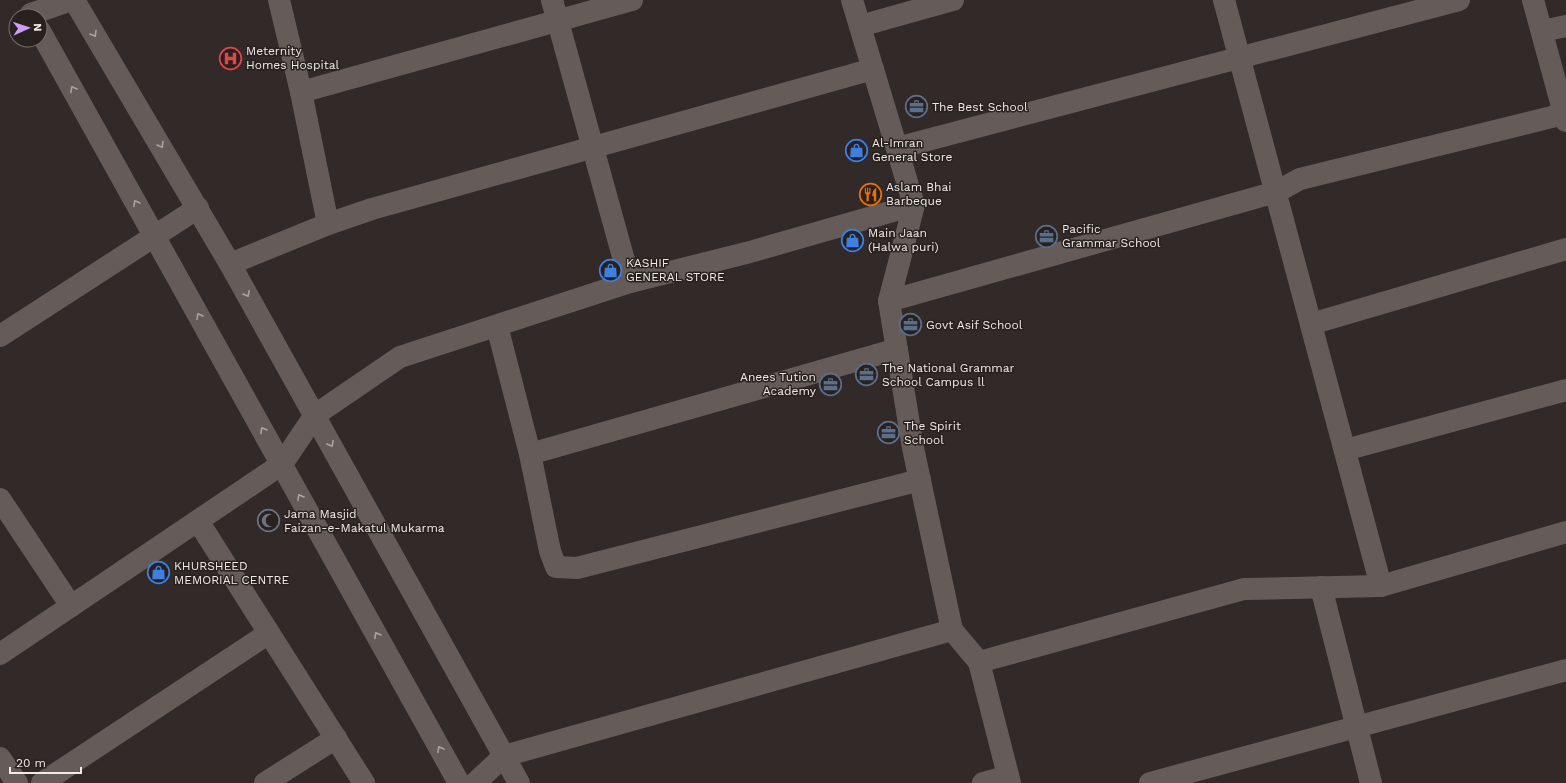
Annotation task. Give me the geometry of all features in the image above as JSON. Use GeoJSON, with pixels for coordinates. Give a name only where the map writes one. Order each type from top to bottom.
{"type":"FeatureCollection","features":[{"type":"Feature","properties":{"kind":"street"},"geometry":{"type":"LineString","coordinates":[[48,9],[71,0]]}},
{"type":"Feature","properties":{"kind":"street"},"geometry":{"type":"LineString","coordinates":[[74,0],[230,264],[519,783]]}},
{"type":"Feature","properties":{"kind":"street"},"geometry":{"type":"LineString","coordinates":[[279,0],[328,224]]}},
{"type":"Feature","properties":{"kind":"street"},"geometry":{"type":"LineString","coordinates":[[552,0],[630,282]]}},
{"type":"Feature","properties":{"kind":"street"},"geometry":{"type":"LineString","coordinates":[[300,92],[632,0]]}},
{"type":"Feature","properties":{"kind":"street"},"geometry":{"type":"LineString","coordinates":[[852,0],[914,205],[888,301],[913,448],[952,630],[979,662],[1009,779],[983,783]]}},
{"type":"Feature","properties":{"kind":"street"},"geometry":{"type":"LineString","coordinates":[[860,26],[954,0]]}},
{"type":"Feature","properties":{"kind":"street"},"geometry":{"type":"LineString","coordinates":[[1224,0],[1381,586]]}},
{"type":"Feature","properties":{"kind":"street"},"geometry":{"type":"LineString","coordinates":[[897,148],[1460,0]]}},
{"type":"Feature","properties":{"kind":"street"},"geometry":{"type":"LineString","coordinates":[[888,301],[1276,192],[1300,179],[1565,118],[1534,0]]}},
{"type":"Feature","properties":{"kind":"street"},"geometry":{"type":"LineString","coordinates":[[1542,31],[1566,26]]}},
{"type":"Feature","properties":{"kind":"street"},"geometry":{"type":"LineString","coordinates":[[48,45],[459,783]]}},
{"type":"Feature","properties":{"kind":"street"},"geometry":{"type":"LineString","coordinates":[[230,264],[328,224],[372,209],[873,69]]}},
{"type":"Feature","properties":{"kind":"street"},"geometry":{"type":"LineString","coordinates":[[0,654],[282,464],[315,415],[400,357],[630,282],[750,252],[914,205]]}},
{"type":"Feature","properties":{"kind":"street"},"geometry":{"type":"LineString","coordinates":[[0,336],[198,208]]}},
{"type":"Feature","properties":{"kind":"street"},"geometry":{"type":"LineString","coordinates":[[1311,324],[1566,249]]}},
{"type":"Feature","properties":{"kind":"street"},"geometry":{"type":"LineString","coordinates":[[497,326],[530,454],[550,551],[556,567],[577,568],[920,480]]}},
{"type":"Feature","properties":{"kind":"street"},"geometry":{"type":"LineString","coordinates":[[530,454],[897,349]]}},
{"type":"Feature","properties":{"kind":"street"},"geometry":{"type":"LineString","coordinates":[[1345,450],[1566,390]]}},
{"type":"Feature","properties":{"kind":"street"},"geometry":{"type":"LineString","coordinates":[[0,499],[71,606]]}},
{"type":"Feature","properties":{"kind":"street"},"geometry":{"type":"LineString","coordinates":[[198,521],[364,783]]}},
{"type":"Feature","properties":{"kind":"street"},"geometry":{"type":"LineString","coordinates":[[979,662],[1244,589],[1381,586],[1566,532]]}},
{"type":"Feature","properties":{"kind":"street"},"geometry":{"type":"LineString","coordinates":[[1321,587],[1371,783]]}},
{"type":"Feature","properties":{"kind":"street"},"geometry":{"type":"LineString","coordinates":[[475,783],[504,756],[952,630]]}},
{"type":"Feature","properties":{"kind":"street"},"geometry":{"type":"LineString","coordinates":[[42,783],[269,633]]}},
{"type":"Feature","properties":{"kind":"street"},"geometry":{"type":"LineString","coordinates":[[1150,783],[1566,670]]}},
{"type":"Feature","properties":{"kind":"street"},"geometry":{"type":"LineString","coordinates":[[265,783],[336,738]]}},
{"type":"Feature","properties":{"kind":"street"},"geometry":{"type":"LineString","coordinates":[[0,758],[17,783]]}},
{"type":"Feature","properties":{"kind":"place","name":"Meternity Homes Hospital"},"geometry":{"type":"Point","coordinates":[230,58]}},
{"type":"Feature","properties":{"kind":"place","name":"The Best School"},"geometry":{"type":"Point","coordinates":[916,107]}},
{"type":"Feature","properties":{"kind":"place","name":"Al-Imran General Store"},"geometry":{"type":"Point","coordinates":[856,150]}},
{"type":"Feature","properties":{"kind":"place","name":"Aslam Bhai Barbeque"},"geometry":{"type":"Point","coordinates":[871,194]}},
{"type":"Feature","properties":{"kind":"place","name":"Pacific Grammar School"},"geometry":{"type":"Point","coordinates":[1047,236]}},
{"type":"Feature","properties":{"kind":"place","name":"Main Jaan (Halwa puri)"},"geometry":{"type":"Point","coordinates":[852,240]}},
{"type":"Feature","properties":{"kind":"place","name":"KASHIF GENERAL STORE"},"geometry":{"type":"Point","coordinates":[611,270]}},
{"type":"Feature","properties":{"kind":"place","name":"Govt Asif School"},"geometry":{"type":"Point","coordinates":[910,325]}},
{"type":"Feature","properties":{"kind":"place","name":"The National Grammar School Campus ll"},"geometry":{"type":"Point","coordinates":[866,375]}},
{"type":"Feature","properties":{"kind":"place","name":"Anees Tution Academy"},"geometry":{"type":"Point","coordinates":[831,384]}},
{"type":"Feature","properties":{"kind":"place","name":"The Spirit School"},"geometry":{"type":"Point","coordinates":[889,433]}},
{"type":"Feature","properties":{"kind":"place","name":"Jama Masjid Faizan-e-Makatul Mukarma"},"geometry":{"type":"Point","coordinates":[268,521]}},
{"type":"Feature","properties":{"kind":"place","name":"KHURSHEED MEMORIAL CENTRE"},"geometry":{"type":"Point","coordinates":[158,573]}}]}
